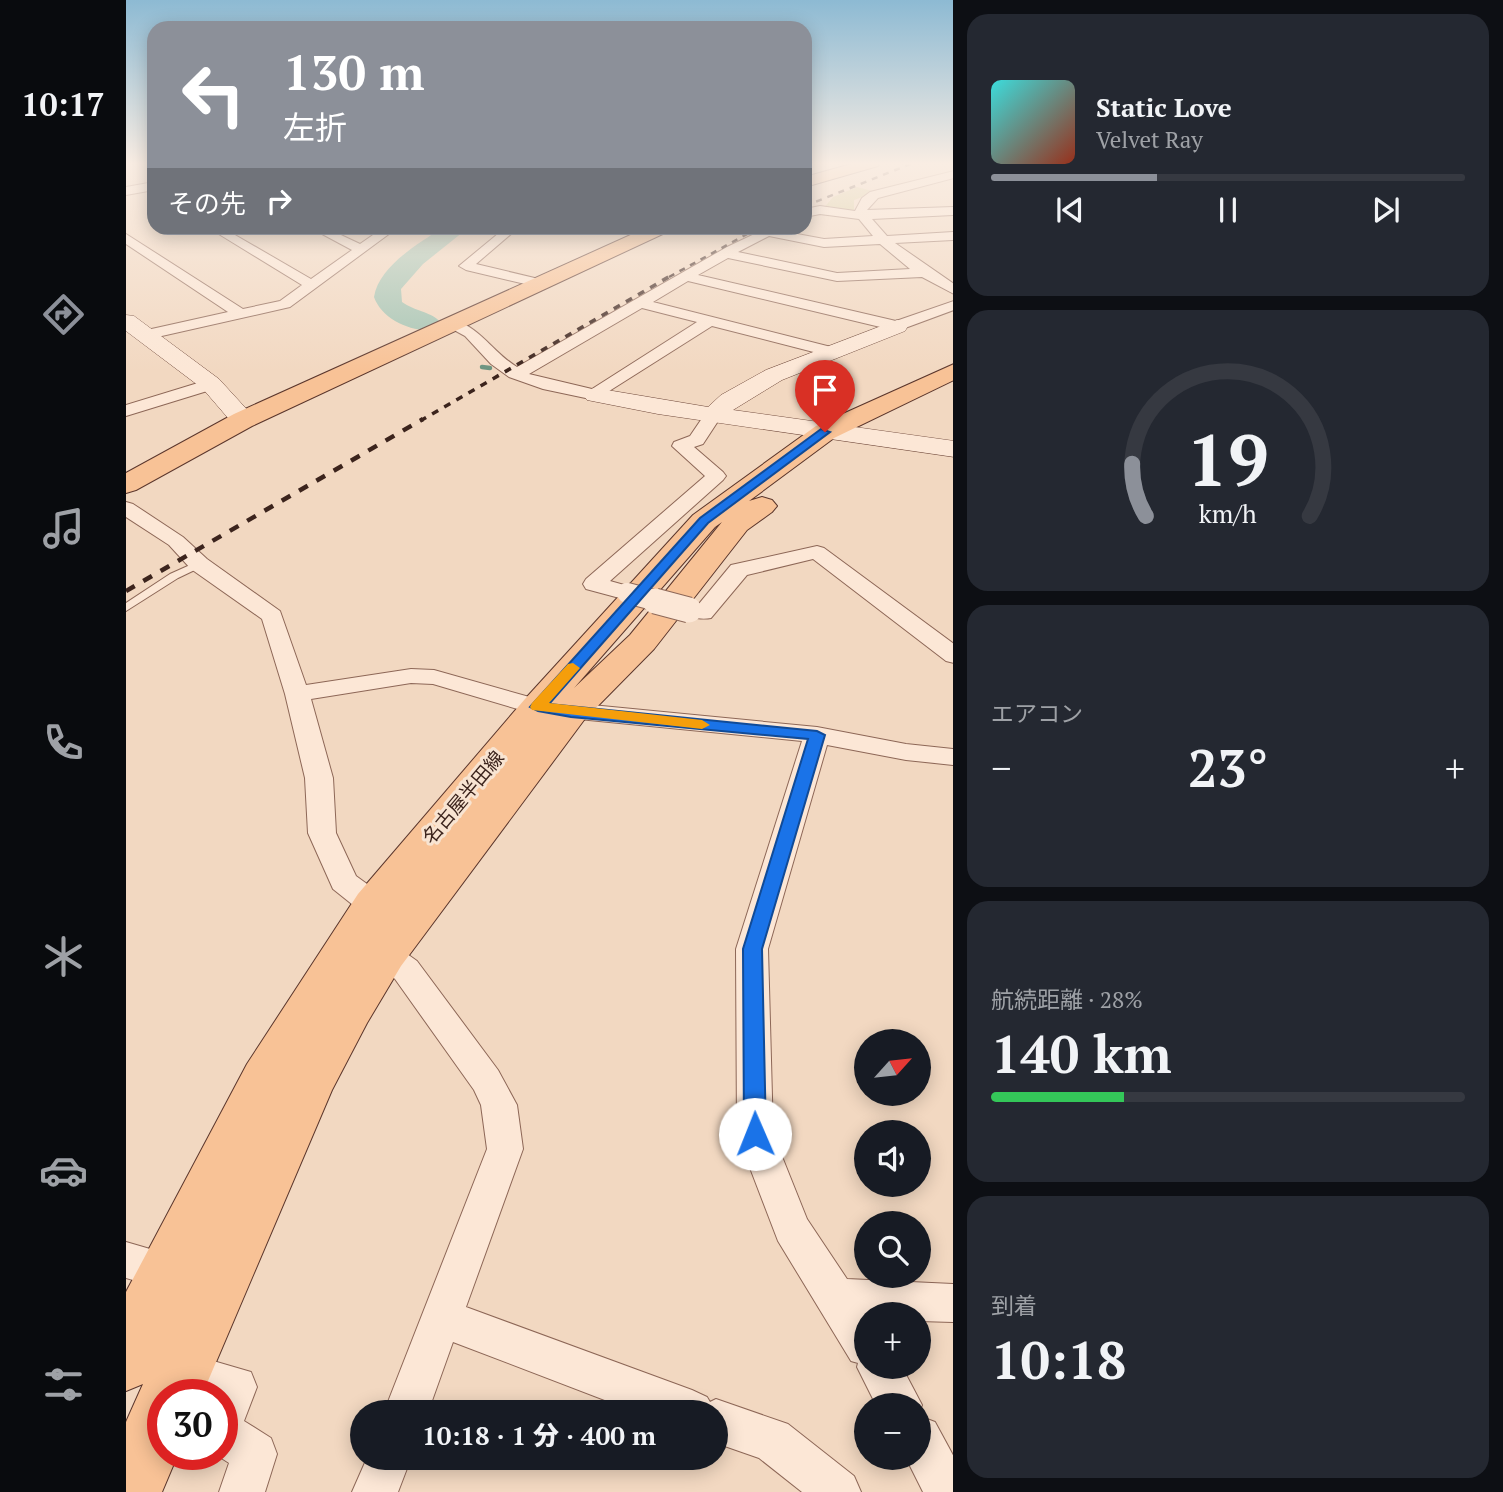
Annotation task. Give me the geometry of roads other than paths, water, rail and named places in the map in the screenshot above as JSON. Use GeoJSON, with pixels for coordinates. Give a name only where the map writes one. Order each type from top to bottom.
{"type":"FeatureCollection","features":[{"type":"Feature","properties":{"kind":"main road"},"geometry":{"type":"LineString","coordinates":[[126,484],[243,420],[644,235]]}},
{"type":"Feature","properties":{"kind":"main road","name":"名古屋半田線"},"geometry":{"type":"LineString","coordinates":[[126,1360],[146,1266],[265,1079],[379,930],[555,709],[642,642],[736,524],[842,434],[953,372]]}},
{"type":"Feature","properties":{"kind":"main road","name":"名古屋半田線"},"geometry":{"type":"LineString","coordinates":[[842,434],[881,421],[953,388]]}},
{"type":"Feature","properties":{"kind":"main road","name":"名古屋半田線"},"geometry":{"type":"LineString","coordinates":[[177,1379],[307,1088],[348,1012],[379,930]]}},
{"type":"Feature","properties":{"kind":"main road","name":"名古屋半田線"},"geometry":{"type":"LineString","coordinates":[[129,1492],[147,1450]]}},
{"type":"Feature","properties":{"kind":"street"},"geometry":{"type":"LineString","coordinates":[[875,233],[923,273],[953,289]]}},
{"type":"Feature","properties":{"kind":"street"},"geometry":{"type":"LineString","coordinates":[[227,235],[310,284]]}},
{"type":"Feature","properties":{"kind":"street"},"geometry":{"type":"LineString","coordinates":[[331,235],[360,249]]}},
{"type":"Feature","properties":{"kind":"street"},"geometry":{"type":"LineString","coordinates":[[135,328],[285,304],[381,235]]}},
{"type":"Feature","properties":{"kind":"street"},"geometry":{"type":"LineString","coordinates":[[504,235],[466,266],[538,283]]}},
{"type":"Feature","properties":{"kind":"street"},"geometry":{"type":"LineString","coordinates":[[517,374],[762,235]]}},
{"type":"Feature","properties":{"kind":"street"},"geometry":{"type":"LineString","coordinates":[[791,235],[824,243],[953,236]]}},
{"type":"Feature","properties":{"kind":"street"},"geometry":{"type":"LineString","coordinates":[[939,237],[953,249]]}},
{"type":"Feature","properties":{"kind":"street"},"geometry":{"type":"LineString","coordinates":[[126,238],[240,313]]}},
{"type":"Feature","properties":{"kind":"street"},"geometry":{"type":"LineString","coordinates":[[126,257],[148,253]]}},
{"type":"Feature","properties":{"kind":"street"},"geometry":{"type":"LineString","coordinates":[[727,254],[837,277],[923,273]]}},
{"type":"Feature","properties":{"kind":"street"},"geometry":{"type":"LineString","coordinates":[[687,277],[897,326]]}},
{"type":"Feature","properties":{"kind":"street"},"geometry":{"type":"LineString","coordinates":[[641,303],[834,352]]}},
{"type":"Feature","properties":{"kind":"street"},"geometry":{"type":"LineString","coordinates":[[953,304],[748,387],[727,401],[713,415],[698,440],[681,446],[716,476],[594,584],[702,613],[739,570],[817,552],[953,655]]}},
{"type":"Feature","properties":{"kind":"street"},"geometry":{"type":"LineString","coordinates":[[595,395],[710,320]]}},
{"type":"Feature","properties":{"kind":"street"},"geometry":{"type":"LineString","coordinates":[[451,324],[476,334],[492,357],[517,374],[543,383],[595,395],[713,415],[953,449]]}},
{"type":"Feature","properties":{"kind":"street"},"geometry":{"type":"LineString","coordinates":[[135,328],[211,384],[243,420]]}},
{"type":"Feature","properties":{"kind":"street"},"geometry":{"type":"LineString","coordinates":[[126,411],[211,384]]}},
{"type":"Feature","properties":{"kind":"street"},"geometry":{"type":"LineString","coordinates":[[126,508],[176,541],[199,564],[272,616],[297,694],[319,778],[322,833],[344,882],[486,1080],[499,1105],[505,1149],[410,1400]]}},
{"type":"Feature","properties":{"kind":"street"},"geometry":{"type":"LineString","coordinates":[[297,694],[411,676],[434,677],[555,709],[817,735],[906,752],[953,757]]}},
{"type":"Feature","properties":{"kind":"street"},"geometry":{"type":"LineString","coordinates":[[817,735],[752,949],[755,1134],[792,1229],[854,1325]]}},
{"type":"Feature","properties":{"kind":"street"},"geometry":{"type":"LineString","coordinates":[[838,1298],[953,1303]]}},
{"type":"Feature","properties":{"kind":"street"},"geometry":{"type":"LineString","coordinates":[[441,1317],[660,1400]]}},
{"type":"Feature","properties":{"kind":"street"},"geometry":{"type":"LineString","coordinates":[[728,1425],[772,1440],[838,1492]]}},
{"type":"Feature","properties":{"kind":"street"},"geometry":{"type":"LineString","coordinates":[[238,1443],[256,1454],[242,1492]]}},
{"type":"Feature","properties":{"kind":"street"},"geometry":{"type":"LineString","coordinates":[[931,1460],[948,1492]]}},
{"type":"Feature","properties":{"kind":"street"},"geometry":{"type":"LineString","coordinates":[[375,1492],[383,1470]]}},
{"type":"Feature","properties":{"kind":"lane"},"geometry":{"type":"LineString","coordinates":[[126,608],[174,576],[199,564]]}},
{"type":"Feature","properties":{"kind":"waterway"},"geometry":{"type":"LineString","coordinates":[[427,323],[393,307],[387,297],[388,289],[403,269],[447,235]]}},
{"type":"Feature","properties":{"kind":"waterway"},"geometry":{"type":"LineString","coordinates":[[482,367],[490,368]]}},
{"type":"Feature","properties":{"kind":"railway"},"geometry":{"type":"LineString","coordinates":[[669,277],[745,235]]}},
{"type":"Feature","properties":{"kind":"railway"},"geometry":{"type":"LineString","coordinates":[[420,421],[672,275]]}},
{"type":"Feature","properties":{"kind":"railway"},"geometry":{"type":"LineString","coordinates":[[126,591],[423,419]]}}]}
